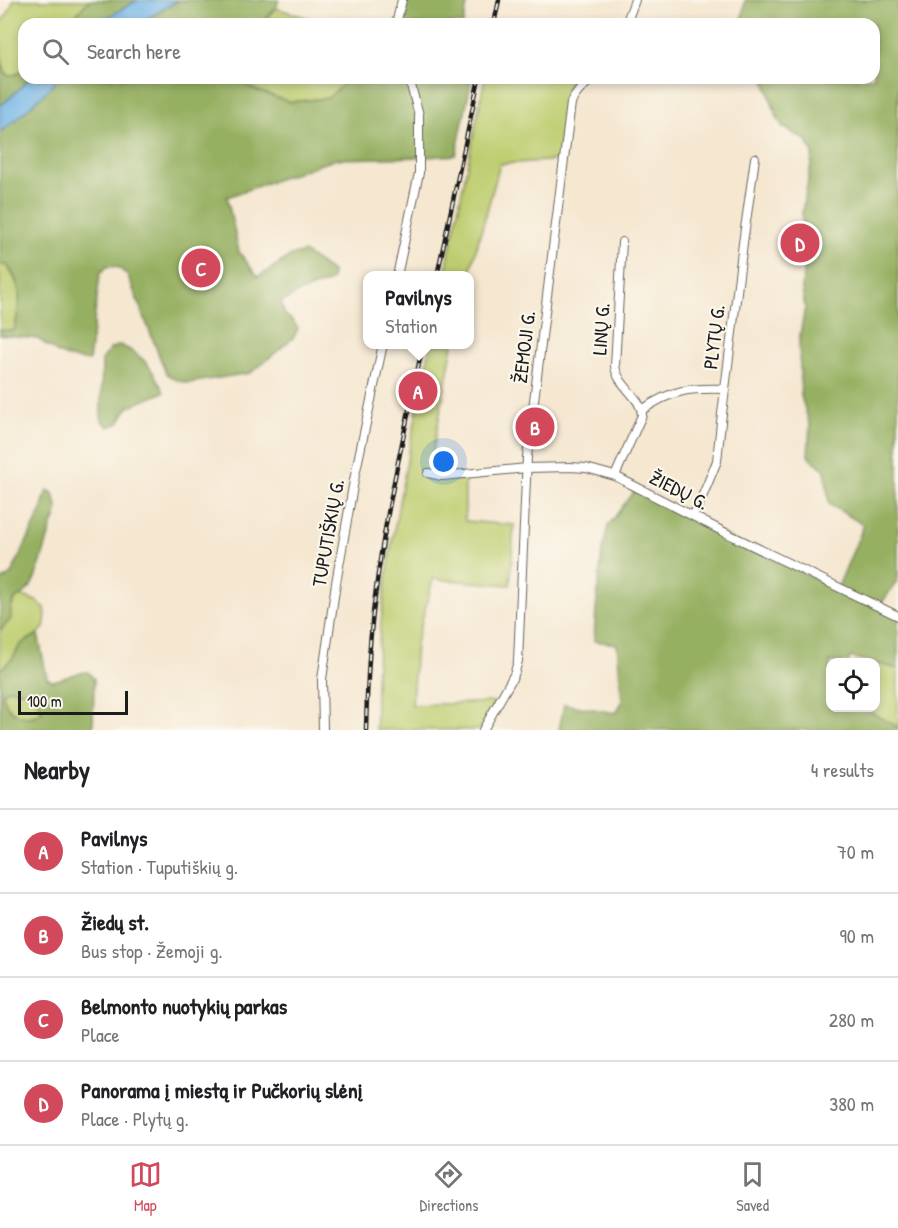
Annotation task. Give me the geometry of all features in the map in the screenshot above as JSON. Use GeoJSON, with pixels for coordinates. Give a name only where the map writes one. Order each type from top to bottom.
{"type":"FeatureCollection","features":[{"type":"Feature","properties":{"kind":"street"},"geometry":{"type":"LineString","coordinates":[[398,18],[402,0]]}},
{"type":"Feature","properties":{"kind":"street"},"geometry":{"type":"LineString","coordinates":[[628,18],[635,0]]}},
{"type":"Feature","properties":{"kind":"street"},"geometry":{"type":"LineString","coordinates":[[399,271],[419,173],[419,115],[411,84]]}},
{"type":"Feature","properties":{"kind":"street","name":"ŽEMOJI G."},"geometry":{"type":"LineString","coordinates":[[483,730],[514,675],[518,661],[527,457],[571,104],[579,89],[585,84]]}},
{"type":"Feature","properties":{"kind":"street","name":"PLYTŲ G."},"geometry":{"type":"LineString","coordinates":[[693,516],[717,460],[755,158]]}},
{"type":"Feature","properties":{"kind":"street","name":"LINŲ G."},"geometry":{"type":"LineString","coordinates":[[622,242],[615,372],[642,410]]}},
{"type":"Feature","properties":{"kind":"street","name":"TUPUTIŠKIŲ G."},"geometry":{"type":"LineString","coordinates":[[323,730],[322,679],[336,583],[355,475],[382,349]]}},
{"type":"Feature","properties":{"kind":"street"},"geometry":{"type":"LineString","coordinates":[[615,476],[640,422],[642,410],[657,400],[679,391],[693,388],[725,389]]}},
{"type":"Feature","properties":{"kind":"street","name":"ŽIEDŲ G."},"geometry":{"type":"LineString","coordinates":[[428,473],[442,476],[527,468],[586,468],[615,476],[898,616]]}},
{"type":"Feature","properties":{"kind":"green space"},"geometry":{"type":"Polygon","coordinates":[[[13,0],[89,0],[73,18],[18,18],[18,73],[8,76],[2,58],[0,23],[10,9],[13,0]]]}},
{"type":"Feature","properties":{"kind":"green space"},"geometry":{"type":"Polygon","coordinates":[[[89,0],[138,0],[103,18],[73,18],[89,0]]]}},
{"type":"Feature","properties":{"kind":"green space"},"geometry":{"type":"Polygon","coordinates":[[[179,0],[279,0],[276,8],[266,18],[148,18],[179,0]]]}},
{"type":"Feature","properties":{"kind":"green space"},"geometry":{"type":"Polygon","coordinates":[[[405,0],[468,0],[464,18],[401,18],[405,0]]]}},
{"type":"Feature","properties":{"kind":"green space"},"geometry":{"type":"Polygon","coordinates":[[[745,0],[898,0],[898,580],[881,604],[898,612],[898,669],[880,664],[880,658],[826,658],[826,712],[870,712],[898,727],[898,730],[559,730],[564,704],[616,713],[622,702],[617,644],[594,641],[602,552],[608,526],[635,490],[690,516],[742,545],[837,589],[864,525],[829,504],[825,470],[808,456],[810,426],[801,396],[799,340],[805,308],[802,289],[806,254],[802,212],[813,154],[807,141],[783,127],[776,115],[766,84],[880,84],[880,18],[742,18],[745,0]]]}},
{"type":"Feature","properties":{"kind":"green space"},"geometry":{"type":"Polygon","coordinates":[[[276,8],[307,18],[266,18],[276,8]]]}},
{"type":"Feature","properties":{"kind":"green space"},"geometry":{"type":"Polygon","coordinates":[[[0,60],[8,76],[18,73],[18,84],[24,84],[0,106],[0,60]]]}},
{"type":"Feature","properties":{"kind":"green space"},"geometry":{"type":"Polygon","coordinates":[[[244,84],[343,84],[328,98],[290,102],[244,84]]]}},
{"type":"Feature","properties":{"kind":"green space"},"geometry":{"type":"Polygon","coordinates":[[[244,84],[290,102],[328,98],[343,84],[403,86],[471,84],[456,155],[336,159],[227,197],[239,252],[258,277],[291,256],[304,252],[332,272],[332,279],[297,293],[281,303],[285,315],[298,328],[294,337],[260,366],[250,373],[188,383],[176,380],[166,373],[128,276],[113,266],[106,267],[100,274],[89,361],[70,358],[58,353],[38,339],[0,335],[0,330],[14,331],[20,297],[13,274],[7,265],[0,265],[0,132],[53,85],[244,84]]]}},
{"type":"Feature","properties":{"kind":"green space"},"geometry":{"type":"Polygon","coordinates":[[[484,84],[568,84],[560,160],[500,164],[470,271],[446,271],[484,84]]]}},
{"type":"Feature","properties":{"kind":"green space"},"geometry":{"type":"Polygon","coordinates":[[[0,265],[6,265],[18,289],[19,305],[14,331],[0,330],[0,265]]]}},
{"type":"Feature","properties":{"kind":"green space"},"geometry":{"type":"Polygon","coordinates":[[[120,345],[136,354],[147,364],[164,392],[128,407],[118,424],[109,427],[102,421],[101,413],[102,360],[110,349],[120,345]]]}},
{"type":"Feature","properties":{"kind":"green space"},"geometry":{"type":"Polygon","coordinates":[[[430,349],[452,349],[428,477],[465,479],[465,521],[514,525],[510,585],[433,579],[416,643],[412,705],[495,702],[479,730],[376,730],[377,662],[382,613],[400,497],[430,349]]]}},
{"type":"Feature","properties":{"kind":"green space"},"geometry":{"type":"Polygon","coordinates":[[[48,491],[52,492],[55,498],[57,512],[40,565],[31,586],[14,601],[11,619],[0,631],[0,582],[11,574],[41,512],[48,491]]]}},
{"type":"Feature","properties":{"kind":"green space"},"geometry":{"type":"Polygon","coordinates":[[[23,596],[36,601],[45,608],[44,628],[21,644],[12,659],[0,670],[0,631],[10,619],[10,609],[17,597],[23,596]]]}},
{"type":"Feature","properties":{"kind":"green space"},"geometry":{"type":"Polygon","coordinates":[[[38,634],[47,678],[52,681],[88,672],[94,679],[93,730],[0,730],[0,670],[12,659],[21,644],[38,634]],[[8,689],[3,694],[5,703],[13,712],[28,717],[42,711],[40,705],[30,694],[8,689]]]}},
{"type":"Feature","properties":{"kind":"green space"},"geometry":{"type":"Polygon","coordinates":[[[880,664],[898,669],[898,727],[870,712],[880,712],[880,664]]]}},
{"type":"Feature","properties":{"kind":"green space"},"geometry":{"type":"Polygon","coordinates":[[[8,689],[29,694],[37,701],[42,711],[28,717],[13,712],[4,699],[3,694],[8,689]]]}},
{"type":"Feature","properties":{"kind":"water"},"geometry":{"type":"Polygon","coordinates":[[[138,0],[179,0],[148,18],[103,18],[138,0]]]}},
{"type":"Feature","properties":{"kind":"water"},"geometry":{"type":"Polygon","coordinates":[[[24,84],[54,84],[0,132],[0,106],[24,84]]]}},
{"type":"Feature","properties":{"kind":"railway"},"geometry":{"type":"LineString","coordinates":[[495,18],[499,0]]}},
{"type":"Feature","properties":{"kind":"railway"},"geometry":{"type":"LineString","coordinates":[[438,271],[478,84]]}},
{"type":"Feature","properties":{"kind":"railway"},"geometry":{"type":"LineString","coordinates":[[366,730],[370,647],[379,565],[422,349]]}},
{"type":"Feature","properties":{"kind":"place","name":"Panorama į miestą ir Pučkorių slėnį"},"geometry":{"type":"Point","coordinates":[800,243]}},
{"type":"Feature","properties":{"kind":"place","name":"Belmonto nuotykių parkas"},"geometry":{"type":"Point","coordinates":[201,268]}},
{"type":"Feature","properties":{"kind":"place","name":"Pavilnys"},"geometry":{"type":"Point","coordinates":[418,391]}},
{"type":"Feature","properties":{"kind":"place","name":"Žiedų st."},"geometry":{"type":"Point","coordinates":[535,427]}}]}
